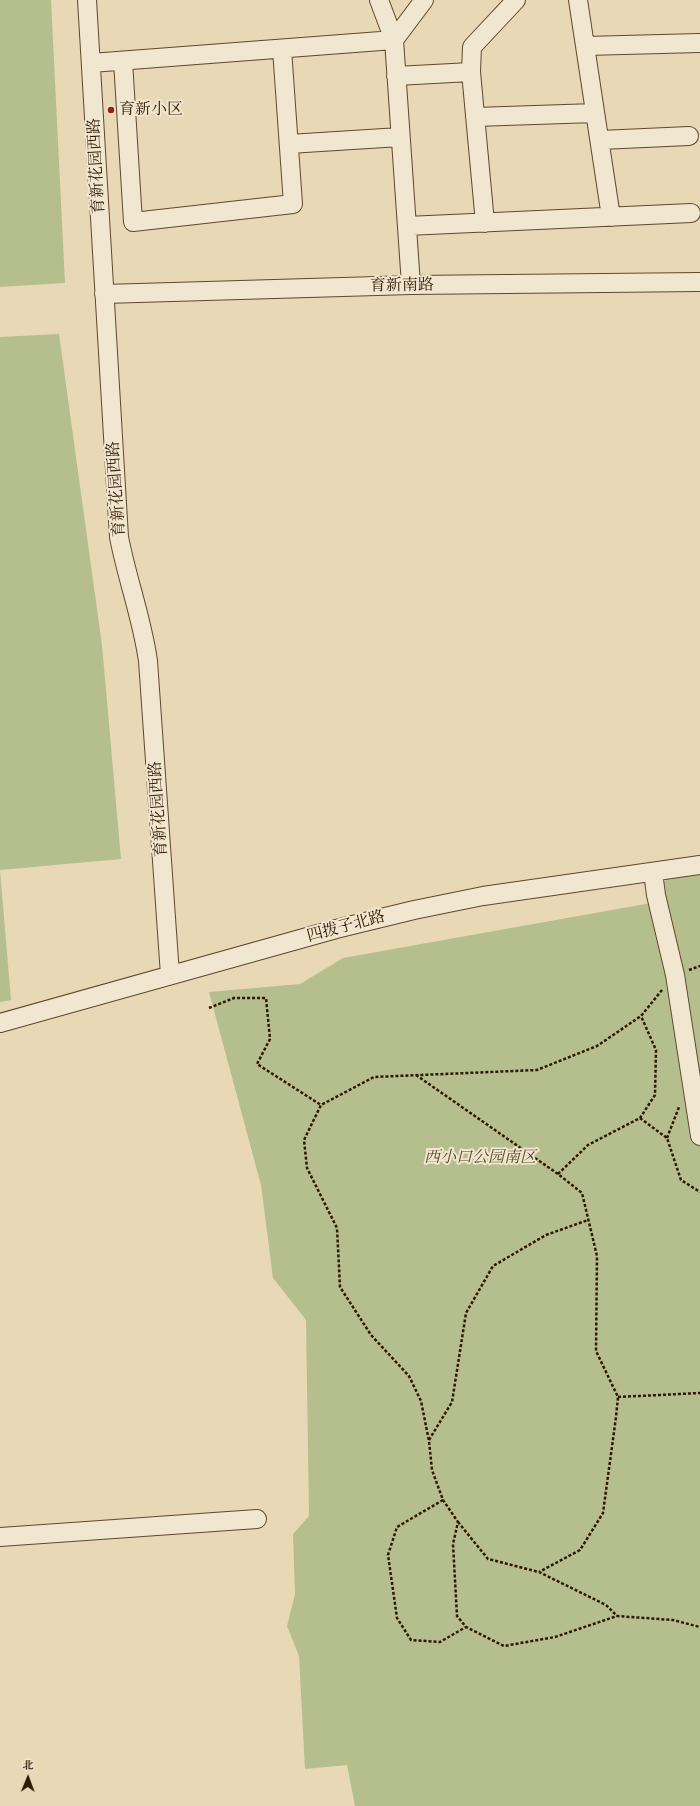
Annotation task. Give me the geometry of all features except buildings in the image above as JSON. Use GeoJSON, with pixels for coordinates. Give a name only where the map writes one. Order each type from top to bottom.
{"type":"FeatureCollection","features":[{"type":"Feature","properties":{"kind":"street","name":"育新花园西路"},"geometry":{"type":"LineString","coordinates":[[87,0],[119,536],[125,565],[144,636],[148,661],[170,975]]}},
{"type":"Feature","properties":{"kind":"street"},"geometry":{"type":"LineString","coordinates":[[379,0],[394,40],[410,285]]}},
{"type":"Feature","properties":{"kind":"street"},"geometry":{"type":"LineString","coordinates":[[91,63],[394,40],[424,0]]}},
{"type":"Feature","properties":{"kind":"street"},"geometry":{"type":"LineString","coordinates":[[485,223],[471,72],[472,47],[516,0]]}},
{"type":"Feature","properties":{"kind":"street"},"geometry":{"type":"LineString","coordinates":[[578,0],[611,217]]}},
{"type":"Feature","properties":{"kind":"street"},"geometry":{"type":"LineString","coordinates":[[585,46],[700,43]]}},
{"type":"Feature","properties":{"kind":"street"},"geometry":{"type":"LineString","coordinates":[[123,61],[133,222],[293,204],[282,49]]}},
{"type":"Feature","properties":{"kind":"street"},"geometry":{"type":"LineString","coordinates":[[396,76],[471,72]]}},
{"type":"Feature","properties":{"kind":"street"},"geometry":{"type":"LineString","coordinates":[[475,116],[595,113]]}},
{"type":"Feature","properties":{"kind":"street"},"geometry":{"type":"LineString","coordinates":[[600,140],[689,136]]}},
{"type":"Feature","properties":{"kind":"street"},"geometry":{"type":"LineString","coordinates":[[289,144],[400,137]]}},
{"type":"Feature","properties":{"kind":"street"},"geometry":{"type":"LineString","coordinates":[[406,226],[691,213]]}},
{"type":"Feature","properties":{"kind":"street","name":"育新南路"},"geometry":{"type":"LineString","coordinates":[[104,294],[410,285],[700,282]]}},
{"type":"Feature","properties":{"kind":"street","name":"四拨子北路"},"geometry":{"type":"LineString","coordinates":[[0,1023],[336,929],[448,902],[700,865]]}},
{"type":"Feature","properties":{"kind":"street"},"geometry":{"type":"LineString","coordinates":[[653,872],[656,895],[675,975],[700,1136]]}},
{"type":"Feature","properties":{"kind":"street"},"geometry":{"type":"LineString","coordinates":[[0,1537],[257,1519]]}},
{"type":"Feature","properties":{"kind":"path"},"geometry":{"type":"LineString","coordinates":[[617,1616],[606,1605],[539,1572],[488,1559],[458,1522],[443,1500],[432,1470],[429,1440],[421,1401],[409,1376],[371,1336],[340,1287],[337,1228],[307,1168],[304,1140],[321,1106],[374,1077],[537,1070],[597,1046],[641,1016],[675,975],[700,966]]}},
{"type":"Feature","properties":{"kind":"path"},"geometry":{"type":"LineString","coordinates":[[209,1008],[234,998],[266,998],[270,1039],[257,1064],[321,1106]]}},
{"type":"Feature","properties":{"kind":"path"},"geometry":{"type":"LineString","coordinates":[[558,1174],[588,1145],[640,1118],[655,1095],[656,1050],[641,1016]]}},
{"type":"Feature","properties":{"kind":"path"},"geometry":{"type":"LineString","coordinates":[[416,1075],[582,1192],[596,1256],[596,1352],[618,1397],[603,1513],[580,1550],[539,1572]]}},
{"type":"Feature","properties":{"kind":"path"},"geometry":{"type":"LineString","coordinates":[[667,1138],[682,1100],[694,1095]]}},
{"type":"Feature","properties":{"kind":"path"},"geometry":{"type":"LineString","coordinates":[[640,1118],[667,1138],[681,1180],[700,1192]]}},
{"type":"Feature","properties":{"kind":"path"},"geometry":{"type":"LineString","coordinates":[[429,1440],[452,1402],[466,1313],[494,1266],[546,1235],[588,1220]]}},
{"type":"Feature","properties":{"kind":"path"},"geometry":{"type":"LineString","coordinates":[[618,1397],[700,1393]]}},
{"type":"Feature","properties":{"kind":"path"},"geometry":{"type":"LineString","coordinates":[[443,1500],[397,1527],[388,1555],[397,1618],[411,1640],[440,1642],[466,1627]]}},
{"type":"Feature","properties":{"kind":"path"},"geometry":{"type":"LineString","coordinates":[[458,1522],[453,1544],[457,1616],[466,1627],[504,1646],[555,1637],[617,1616],[673,1620],[700,1627]]}},
{"type":"Feature","properties":{"kind":"green space"},"geometry":{"type":"Polygon","coordinates":[[[0,0],[51,0],[65,283],[0,287],[0,0]]]}},
{"type":"Feature","properties":{"kind":"green space"},"geometry":{"type":"Polygon","coordinates":[[[59,334],[102,645],[121,859],[0,870],[0,337],[59,334]]]}},
{"type":"Feature","properties":{"kind":"green space","name":"西小口公园南区"},"geometry":{"type":"Polygon","coordinates":[[[700,869],[700,1806],[355,1806],[347,1765],[305,1769],[299,1656],[287,1626],[295,1594],[293,1534],[309,1516],[306,1320],[273,1278],[261,1185],[209,992],[300,984],[343,958],[651,903],[670,873],[700,869]]]}},
{"type":"Feature","properties":{"kind":"green space"},"geometry":{"type":"Polygon","coordinates":[[[0,870],[11,1000],[0,1002],[0,870]]]}},
{"type":"Feature","properties":{"kind":"place","name":"育新小区"},"geometry":{"type":"Point","coordinates":[111,110]}}]}
